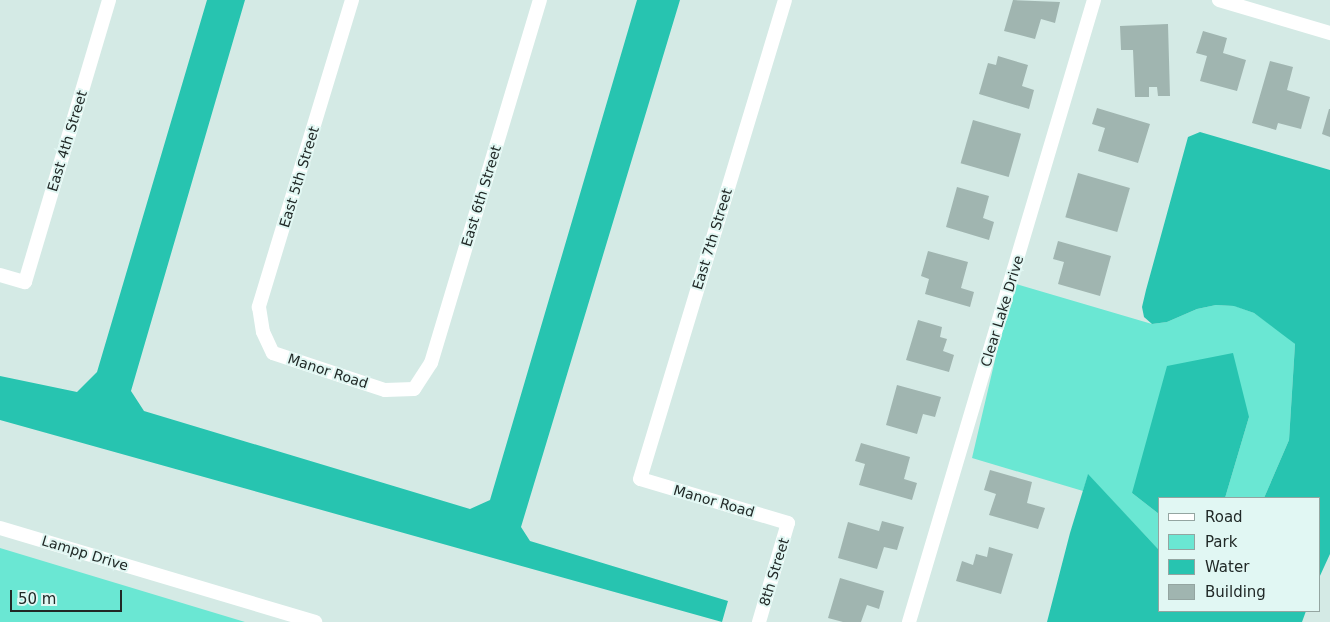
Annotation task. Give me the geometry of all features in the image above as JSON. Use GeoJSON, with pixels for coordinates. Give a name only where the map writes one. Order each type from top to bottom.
{"type":"FeatureCollection","features":[{"type":"Feature","properties":{"kind":"street","name":"East 4th Street"},"geometry":{"type":"LineString","coordinates":[[0,275],[25,282],[109,0]]}},
{"type":"Feature","properties":{"kind":"street","name":"East 5th Street"},"geometry":{"type":"LineString","coordinates":[[273,353],[263,332],[259,307],[352,0]]}},
{"type":"Feature","properties":{"kind":"street","name":"East 6th Street"},"geometry":{"type":"LineString","coordinates":[[414,389],[432,363],[540,0]]}},
{"type":"Feature","properties":{"kind":"street","name":"East 7th Street"},"geometry":{"type":"LineString","coordinates":[[640,479],[785,0]]}},
{"type":"Feature","properties":{"kind":"street","name":"Clear Lake Drive"},"geometry":{"type":"LineString","coordinates":[[909,622],[1094,0]]}},
{"type":"Feature","properties":{"kind":"street"},"geometry":{"type":"LineString","coordinates":[[1219,0],[1330,33]]}},
{"type":"Feature","properties":{"kind":"street","name":"Manor Road"},"geometry":{"type":"LineString","coordinates":[[273,353],[385,390],[414,389]]}},
{"type":"Feature","properties":{"kind":"street","name":"Manor Road"},"geometry":{"type":"LineString","coordinates":[[640,479],[788,523]]}},
{"type":"Feature","properties":{"kind":"street","name":"8th Street"},"geometry":{"type":"LineString","coordinates":[[759,622],[788,523]]}},
{"type":"Feature","properties":{"kind":"street","name":"Lampp Drive"},"geometry":{"type":"LineString","coordinates":[[0,528],[315,622]]}},
{"type":"Feature","properties":{"kind":"green space"},"geometry":{"type":"Polygon","coordinates":[[[1013,283],[1152,324],[1167,322],[1197,309],[1216,305],[1235,306],[1254,313],[1295,344],[1289,440],[1264,497],[1225,497],[1249,417],[1132,493],[1158,513],[1158,549],[1088,475],[1083,491],[972,458],[1013,283]]]}},
{"type":"Feature","properties":{"kind":"green space"},"geometry":{"type":"Polygon","coordinates":[[[0,548],[245,622],[0,622],[0,548]]]}},
{"type":"Feature","properties":{"kind":"water"},"geometry":{"type":"Polygon","coordinates":[[[207,0],[245,0],[131,391],[144,411],[470,509],[490,500],[637,0],[680,0],[521,527],[530,541],[728,601],[722,622],[0,420],[0,376],[77,392],[97,372],[207,0]]]}},
{"type":"Feature","properties":{"kind":"water"},"geometry":{"type":"Polygon","coordinates":[[[1200,132],[1330,170],[1330,554],[1320,576],[1320,497],[1264,497],[1289,440],[1295,344],[1254,313],[1234,306],[1216,305],[1197,309],[1167,322],[1152,324],[1144,317],[1142,307],[1146,290],[1188,137],[1200,132]]]}},
{"type":"Feature","properties":{"kind":"water"},"geometry":{"type":"Polygon","coordinates":[[[1233,353],[1249,417],[1225,497],[1158,497],[1158,513],[1132,493],[1167,366],[1233,353]]]}},
{"type":"Feature","properties":{"kind":"water"},"geometry":{"type":"Polygon","coordinates":[[[1088,474],[1158,549],[1158,612],[1306,612],[1302,622],[1047,622],[1070,533],[1088,474]]]}},
{"type":"Feature","properties":{"kind":"building"},"geometry":{"type":"Polygon","coordinates":[[[1013,0],[1060,2],[1055,23],[1041,19],[1035,39],[1004,31],[1013,0]]]}},
{"type":"Feature","properties":{"kind":"building"},"geometry":{"type":"Polygon","coordinates":[[[1168,24],[1170,96],[1158,96],[1157,87],[1149,87],[1149,97],[1135,97],[1133,50],[1121,50],[1120,26],[1168,24]]]}},
{"type":"Feature","properties":{"kind":"building"},"geometry":{"type":"Polygon","coordinates":[[[1203,31],[1227,38],[1223,53],[1246,60],[1237,91],[1200,81],[1207,56],[1196,53],[1203,31]]]}},
{"type":"Feature","properties":{"kind":"building"},"geometry":{"type":"Polygon","coordinates":[[[998,56],[1028,65],[1022,86],[1034,90],[1029,109],[979,94],[988,63],[996,65],[998,56]]]}},
{"type":"Feature","properties":{"kind":"building"},"geometry":{"type":"Polygon","coordinates":[[[1270,61],[1293,67],[1287,90],[1310,97],[1301,129],[1278,123],[1276,130],[1252,123],[1270,61]]]}},
{"type":"Feature","properties":{"kind":"building"},"geometry":{"type":"Polygon","coordinates":[[[1097,108],[1150,124],[1138,163],[1098,151],[1105,128],[1092,124],[1097,108]]]}},
{"type":"Feature","properties":{"kind":"building"},"geometry":{"type":"Polygon","coordinates":[[[1330,109],[1330,137],[1322,134],[1330,109]]]}},
{"type":"Feature","properties":{"kind":"building"},"geometry":{"type":"Polygon","coordinates":[[[973,120],[1021,134],[1009,177],[961,163],[973,120]]]}},
{"type":"Feature","properties":{"kind":"building"},"geometry":{"type":"Polygon","coordinates":[[[1078,173],[1130,188],[1117,232],[1065,217],[1078,173]]]}},
{"type":"Feature","properties":{"kind":"building"},"geometry":{"type":"Polygon","coordinates":[[[957,187],[989,196],[983,218],[994,222],[989,240],[946,227],[957,187]]]}},
{"type":"Feature","properties":{"kind":"building"},"geometry":{"type":"Polygon","coordinates":[[[1058,241],[1111,256],[1100,296],[1058,284],[1064,262],[1053,259],[1058,241]]]}},
{"type":"Feature","properties":{"kind":"building"},"geometry":{"type":"Polygon","coordinates":[[[928,251],[968,262],[961,288],[974,292],[970,307],[925,294],[929,279],[921,276],[928,251]]]}},
{"type":"Feature","properties":{"kind":"building"},"geometry":{"type":"Polygon","coordinates":[[[918,320],[942,327],[940,337],[947,339],[943,351],[954,355],[949,372],[906,360],[918,320]]]}},
{"type":"Feature","properties":{"kind":"building"},"geometry":{"type":"Polygon","coordinates":[[[897,385],[941,397],[935,417],[923,414],[917,434],[886,425],[897,385]]]}},
{"type":"Feature","properties":{"kind":"building"},"geometry":{"type":"Polygon","coordinates":[[[861,443],[910,457],[904,479],[917,483],[912,500],[859,485],[865,464],[855,461],[861,443]]]}},
{"type":"Feature","properties":{"kind":"building"},"geometry":{"type":"Polygon","coordinates":[[[990,470],[1032,482],[1027,503],[1045,508],[1038,529],[989,515],[996,494],[984,490],[990,470]]]}},
{"type":"Feature","properties":{"kind":"building"},"geometry":{"type":"Polygon","coordinates":[[[882,521],[904,527],[897,550],[884,547],[877,569],[838,558],[848,522],[879,531],[882,521]]]}},
{"type":"Feature","properties":{"kind":"building"},"geometry":{"type":"Polygon","coordinates":[[[989,547],[1013,554],[1001,594],[956,581],[962,561],[973,565],[976,554],[987,557],[989,547]]]}},
{"type":"Feature","properties":{"kind":"building"},"geometry":{"type":"Polygon","coordinates":[[[840,578],[884,591],[879,609],[867,605],[861,622],[843,622],[828,618],[840,578]]]}}]}
